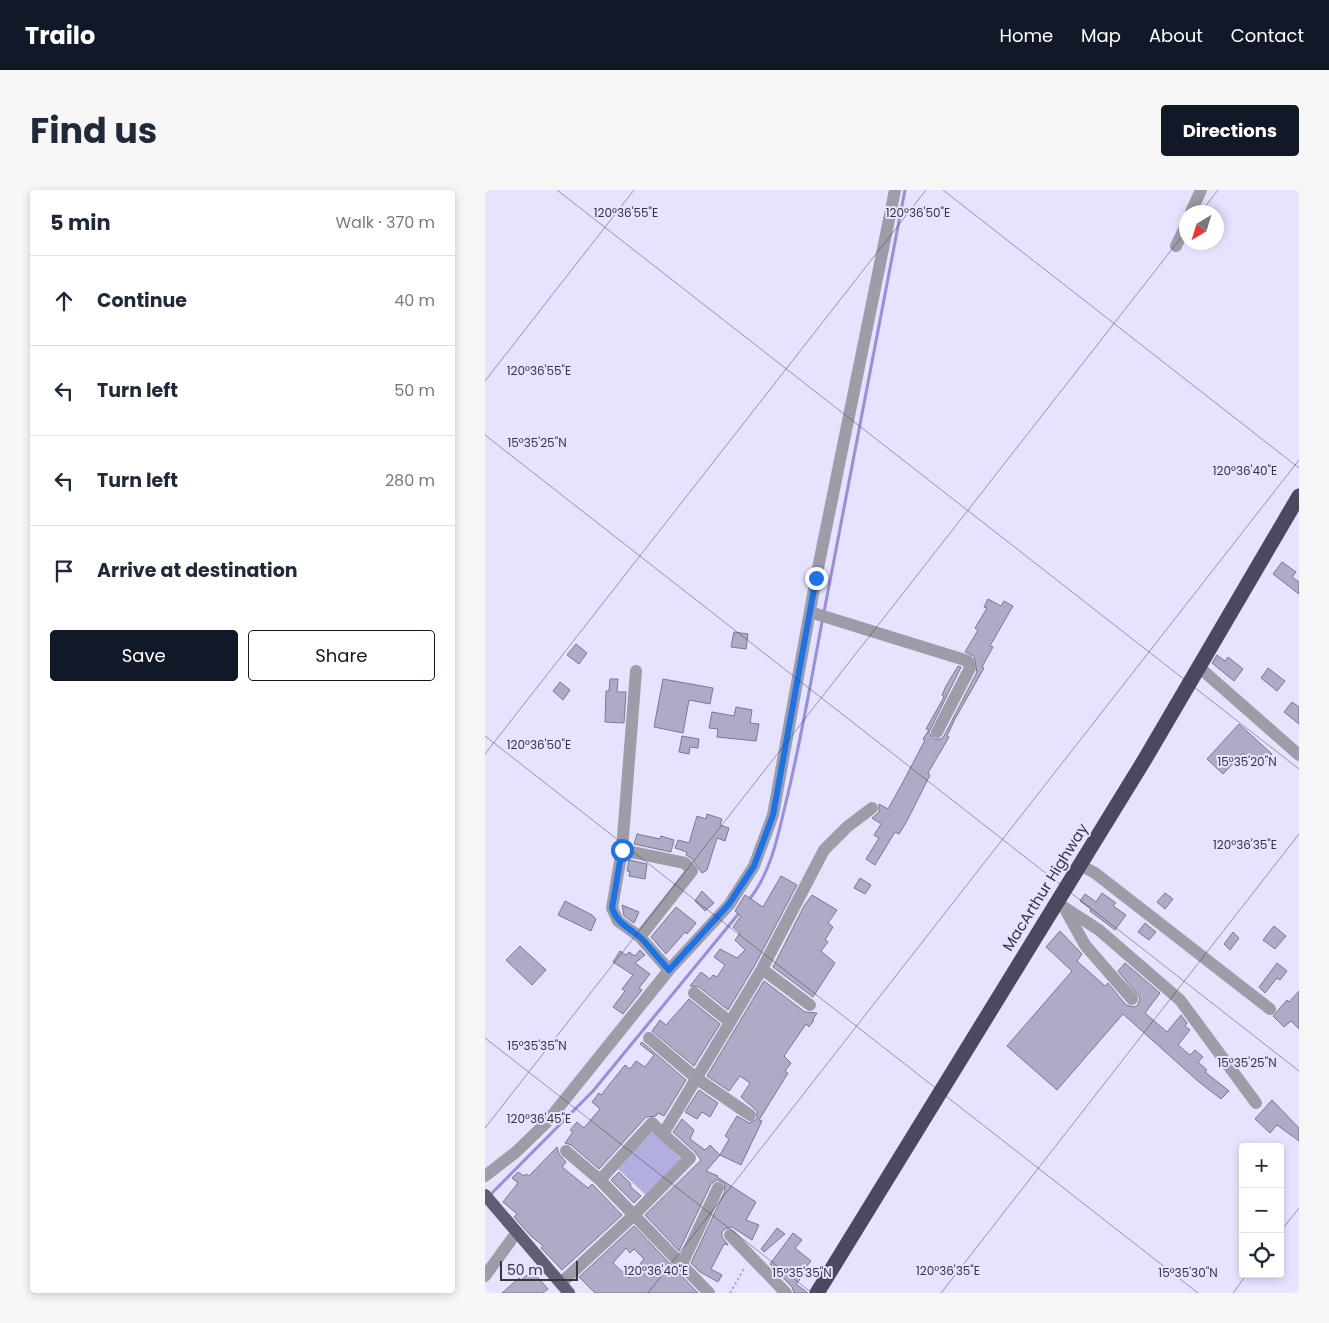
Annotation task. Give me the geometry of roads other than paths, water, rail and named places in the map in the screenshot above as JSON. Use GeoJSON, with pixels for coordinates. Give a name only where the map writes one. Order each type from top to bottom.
{"type":"FeatureCollection","features":[{"type":"Feature","properties":{"kind":"highway","name":"MacArthur Highway"},"geometry":{"type":"LineString","coordinates":[[820,1292],[1060,904],[1079,865],[1200,668],[1299,496]]}},
{"type":"Feature","properties":{"kind":"main road"},"geometry":{"type":"LineString","coordinates":[[485,1195],[565,1288]]}},
{"type":"Feature","properties":{"kind":"street"},"geometry":{"type":"LineString","coordinates":[[485,1176],[516,1152],[546,1123],[669,970],[729,904],[754,866],[773,815],[810,612],[895,190]]}},
{"type":"Feature","properties":{"kind":"street"},"geometry":{"type":"LineString","coordinates":[[1194,205],[1201,190]]}},
{"type":"Feature","properties":{"kind":"street"},"geometry":{"type":"LineString","coordinates":[[1177,246],[1179,241]]}},
{"type":"Feature","properties":{"kind":"street"},"geometry":{"type":"LineString","coordinates":[[810,612],[968,661],[970,668],[937,732]]}},
{"type":"Feature","properties":{"kind":"street"},"geometry":{"type":"LineString","coordinates":[[1200,668],[1299,755]]}},
{"type":"Feature","properties":{"kind":"street"},"geometry":{"type":"LineString","coordinates":[[636,671],[622,850],[612,908],[618,921],[640,938],[669,970]]}},
{"type":"Feature","properties":{"kind":"street"},"geometry":{"type":"LineString","coordinates":[[663,1134],[762,969],[824,850],[847,827],[872,808]]}},
{"type":"Feature","properties":{"kind":"street"},"geometry":{"type":"LineString","coordinates":[[622,850],[685,863],[692,871],[640,938]]}},
{"type":"Feature","properties":{"kind":"street"},"geometry":{"type":"LineString","coordinates":[[1079,865],[1095,873],[1270,1009]]}},
{"type":"Feature","properties":{"kind":"street"},"geometry":{"type":"LineString","coordinates":[[1060,904],[1085,945],[1132,999]]}},
{"type":"Feature","properties":{"kind":"street"},"geometry":{"type":"LineString","coordinates":[[1060,904],[1099,930],[1180,1000],[1256,1103]]}},
{"type":"Feature","properties":{"kind":"street"},"geometry":{"type":"LineString","coordinates":[[762,969],[810,1005]]}},
{"type":"Feature","properties":{"kind":"street"},"geometry":{"type":"LineString","coordinates":[[694,993],[730,1022]]}},
{"type":"Feature","properties":{"kind":"street"},"geometry":{"type":"LineString","coordinates":[[649,1038],[696,1078],[750,1116]]}},
{"type":"Feature","properties":{"kind":"street"},"geometry":{"type":"LineString","coordinates":[[565,1288],[690,1158],[653,1124],[600,1180]]}},
{"type":"Feature","properties":{"kind":"street"},"geometry":{"type":"LineString","coordinates":[[566,1151],[600,1180],[635,1214],[709,1293]]}},
{"type":"Feature","properties":{"kind":"street"},"geometry":{"type":"LineString","coordinates":[[682,1264],[718,1188]]}},
{"type":"Feature","properties":{"kind":"street"},"geometry":{"type":"LineString","coordinates":[[485,1276],[517,1232]]}},
{"type":"Feature","properties":{"kind":"street"},"geometry":{"type":"LineString","coordinates":[[730,1235],[786,1293]]}},
{"type":"Feature","properties":{"kind":"waterway"},"geometry":{"type":"LineString","coordinates":[[824,612],[905,190]]}},
{"type":"Feature","properties":{"kind":"waterway"},"geometry":{"type":"LineString","coordinates":[[748,901],[763,878],[777,839],[797,754],[822,622]]}},
{"type":"Feature","properties":{"kind":"waterway"},"geometry":{"type":"LineString","coordinates":[[490,1195],[593,1091],[740,912]]}}]}
